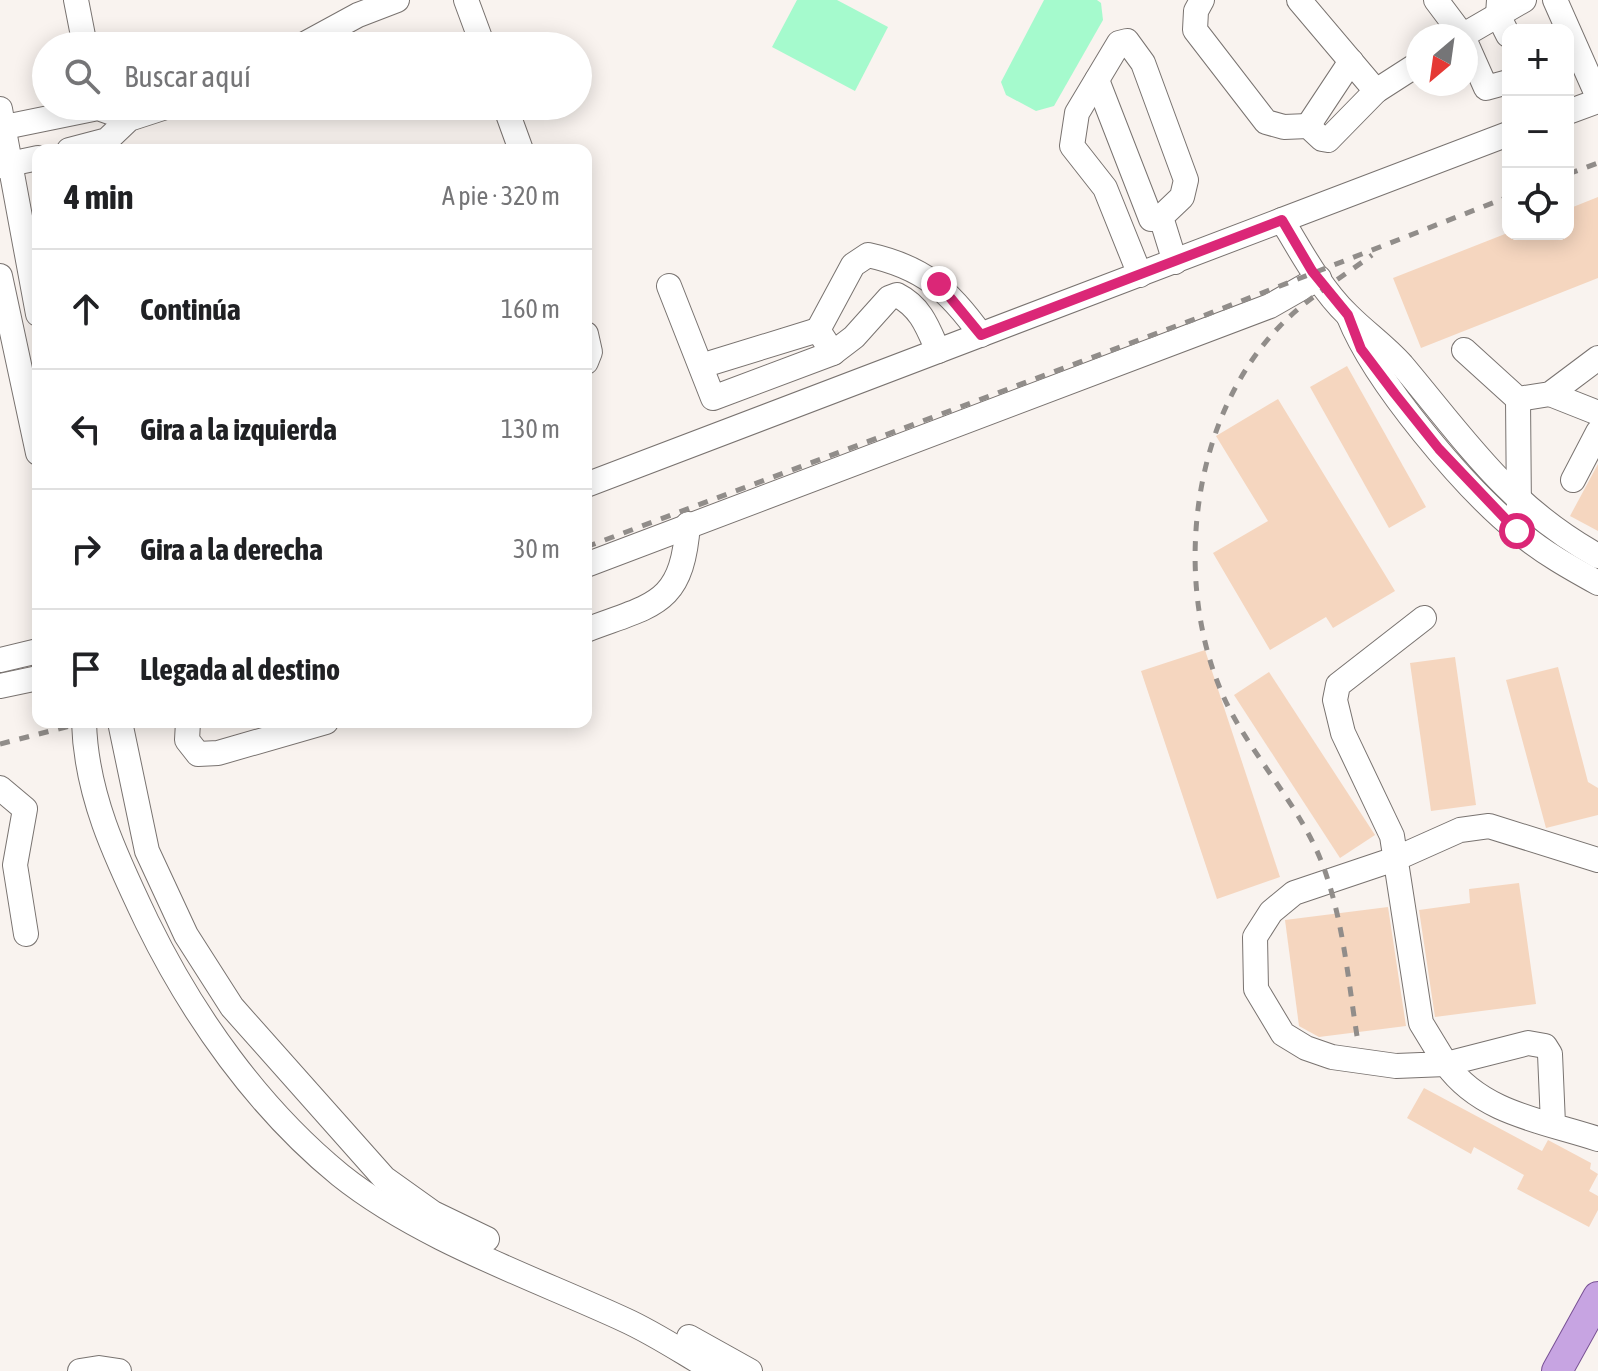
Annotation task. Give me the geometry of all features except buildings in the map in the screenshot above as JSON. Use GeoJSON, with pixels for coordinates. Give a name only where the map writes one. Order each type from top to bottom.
{"type":"FeatureCollection","features":[{"type":"Feature","properties":{"kind":"main road"},"geometry":{"type":"LineString","coordinates":[[1557,1371],[1598,1297]]}},
{"type":"Feature","properties":{"kind":"street"},"geometry":{"type":"LineString","coordinates":[[76,0],[82,32]]}},
{"type":"Feature","properties":{"kind":"street"},"geometry":{"type":"LineString","coordinates":[[330,32],[397,0]]}},
{"type":"Feature","properties":{"kind":"street"},"geometry":{"type":"LineString","coordinates":[[466,0],[478,32]]}},
{"type":"Feature","properties":{"kind":"street"},"geometry":{"type":"LineString","coordinates":[[1202,0],[1196,11],[1195,30],[1254,111],[1266,122],[1308,126],[1328,140],[1376,91],[1406,72]]}},
{"type":"Feature","properties":{"kind":"street"},"geometry":{"type":"LineString","coordinates":[[1299,0],[1376,91]]}},
{"type":"Feature","properties":{"kind":"street"},"geometry":{"type":"LineString","coordinates":[[1436,0],[1454,24]]}},
{"type":"Feature","properties":{"kind":"street"},"geometry":{"type":"LineString","coordinates":[[1478,29],[1502,17],[1524,0]]}},
{"type":"Feature","properties":{"kind":"street"},"geometry":{"type":"LineString","coordinates":[[1555,0],[1598,99],[1574,109]]}},
{"type":"Feature","properties":{"kind":"street"},"geometry":{"type":"LineString","coordinates":[[1122,228],[1156,218],[1182,197],[1186,180],[1134,46],[1127,41],[1119,43],[1077,113],[1072,146],[1105,188],[1140,275]]}},
{"type":"Feature","properties":{"kind":"street"},"geometry":{"type":"LineString","coordinates":[[1308,126],[1351,61]]}},
{"type":"Feature","properties":{"kind":"street"},"geometry":{"type":"LineString","coordinates":[[1478,70],[1486,88],[1491,90],[1502,85]]}},
{"type":"Feature","properties":{"kind":"street"},"geometry":{"type":"LineString","coordinates":[[1097,80],[1175,262]]}},
{"type":"Feature","properties":{"kind":"street"},"geometry":{"type":"LineString","coordinates":[[32,117],[1,121],[5,165],[32,289]]}},
{"type":"Feature","properties":{"kind":"street"},"geometry":{"type":"LineString","coordinates":[[64,120],[68,144]]}},
{"type":"Feature","properties":{"kind":"street"},"geometry":{"type":"LineString","coordinates":[[101,120],[108,144]]}},
{"type":"Feature","properties":{"kind":"street"},"geometry":{"type":"LineString","coordinates":[[109,144],[128,120]]}},
{"type":"Feature","properties":{"kind":"street"},"geometry":{"type":"LineString","coordinates":[[510,120],[519,144]]}},
{"type":"Feature","properties":{"kind":"street"},"geometry":{"type":"LineString","coordinates":[[592,483],[1502,136]]}},
{"type":"Feature","properties":{"kind":"street"},"geometry":{"type":"LineString","coordinates":[[5,165],[32,159]]}},
{"type":"Feature","properties":{"kind":"street"},"geometry":{"type":"LineString","coordinates":[[1282,220],[1319,278],[1348,315],[1377,337],[1463,444],[1542,520],[1598,556]]}},
{"type":"Feature","properties":{"kind":"street"},"geometry":{"type":"LineString","coordinates":[[701,366],[818,330],[853,265],[868,255],[917,272],[939,284],[981,335]]}},
{"type":"Feature","properties":{"kind":"street"},"geometry":{"type":"LineString","coordinates":[[0,276],[32,425]]}},
{"type":"Feature","properties":{"kind":"street"},"geometry":{"type":"LineString","coordinates":[[592,563],[1270,306],[1319,278]]}},
{"type":"Feature","properties":{"kind":"street"},"geometry":{"type":"LineString","coordinates":[[669,286],[713,398],[833,353],[854,337],[889,298],[897,295],[910,302],[922,315],[938,351]]}},
{"type":"Feature","properties":{"kind":"street"},"geometry":{"type":"LineString","coordinates":[[6,305],[32,307]]}},
{"type":"Feature","properties":{"kind":"street"},"geometry":{"type":"LineString","coordinates":[[1348,315],[1361,349],[1439,449],[1517,531],[1598,583]]}},
{"type":"Feature","properties":{"kind":"street"},"geometry":{"type":"LineString","coordinates":[[818,330],[833,353]]}},
{"type":"Feature","properties":{"kind":"street"},"geometry":{"type":"LineString","coordinates":[[1464,350],[1518,399],[1520,501],[1517,531]]}},
{"type":"Feature","properties":{"kind":"street"},"geometry":{"type":"LineString","coordinates":[[1518,399],[1550,394],[1598,358]]}},
{"type":"Feature","properties":{"kind":"street"},"geometry":{"type":"LineString","coordinates":[[1550,394],[1598,413]]}},
{"type":"Feature","properties":{"kind":"street"},"geometry":{"type":"LineString","coordinates":[[1573,480],[1598,432]]}},
{"type":"Feature","properties":{"kind":"street"},"geometry":{"type":"LineString","coordinates":[[592,628],[659,601],[680,578],[688,524]]}},
{"type":"Feature","properties":{"kind":"street"},"geometry":{"type":"LineString","coordinates":[[1424,618],[1338,685],[1335,700],[1343,733],[1392,836],[1421,1023],[1446,1064],[1464,1086],[1507,1112],[1598,1139]]}},
{"type":"Feature","properties":{"kind":"street"},"geometry":{"type":"LineString","coordinates":[[0,660],[32,649]]}},
{"type":"Feature","properties":{"kind":"street"},"geometry":{"type":"LineString","coordinates":[[0,686],[32,679]]}},
{"type":"Feature","properties":{"kind":"street"},"geometry":{"type":"LineString","coordinates":[[85,728],[90,775],[101,823],[164,957],[215,1038],[253,1088],[341,1175],[426,1229],[630,1322],[715,1371]]}},
{"type":"Feature","properties":{"kind":"street"},"geometry":{"type":"LineString","coordinates":[[121,728],[147,851],[186,935],[232,1007],[384,1178],[433,1213],[638,1310],[750,1371]]}},
{"type":"Feature","properties":{"kind":"street"},"geometry":{"type":"LineString","coordinates":[[188,728],[187,740],[198,754],[218,753],[305,728]]}},
{"type":"Feature","properties":{"kind":"street"},"geometry":{"type":"LineString","coordinates":[[0,788],[25,809],[15,865],[26,934]]}},
{"type":"Feature","properties":{"kind":"street"},"geometry":{"type":"LineString","coordinates":[[1553,1124],[1550,1054],[1545,1046],[1528,1043],[1446,1064],[1396,1066],[1332,1057],[1306,1048],[1283,1034],[1256,989],[1255,937],[1271,912],[1294,893],[1395,859],[1460,830],[1489,826],[1598,860]]}},
{"type":"Feature","properties":{"kind":"street"},"geometry":{"type":"LineString","coordinates":[[341,1175],[363,1156]]}},
{"type":"Feature","properties":{"kind":"street"},"geometry":{"type":"LineString","coordinates":[[80,1371],[99,1368],[119,1371]]}},
{"type":"Feature","properties":{"kind":"green space"},"geometry":{"type":"Polygon","coordinates":[[[797,0],[837,0],[888,27],[855,91],[772,47],[797,0]]]}},
{"type":"Feature","properties":{"kind":"green space"},"geometry":{"type":"Polygon","coordinates":[[[1044,0],[1097,0],[1101,3],[1103,20],[1054,106],[1036,111],[1006,95],[1001,82],[1044,0]]]}},
{"type":"Feature","properties":{"kind":"railway"},"geometry":{"type":"LineString","coordinates":[[1574,172],[1598,163]]}},
{"type":"Feature","properties":{"kind":"railway"},"geometry":{"type":"LineString","coordinates":[[592,545],[1203,316],[1502,199]]}},
{"type":"Feature","properties":{"kind":"railway"},"geometry":{"type":"LineString","coordinates":[[1357,1036],[1344,949],[1322,863],[1303,824],[1231,712],[1212,666],[1200,616],[1195,564],[1198,511],[1208,459],[1225,410],[1249,365],[1290,316],[1372,255]]}},
{"type":"Feature","properties":{"kind":"railway"},"geometry":{"type":"LineString","coordinates":[[0,744],[62,728]]}},
{"type":"Feature","properties":{"kind":"route"},"geometry":{"type":"LineString","coordinates":[[939,284],[959,304],[981,335],[1282,220],[1312,271],[1348,315],[1361,349],[1395,394],[1439,449],[1517,531]]}}]}
